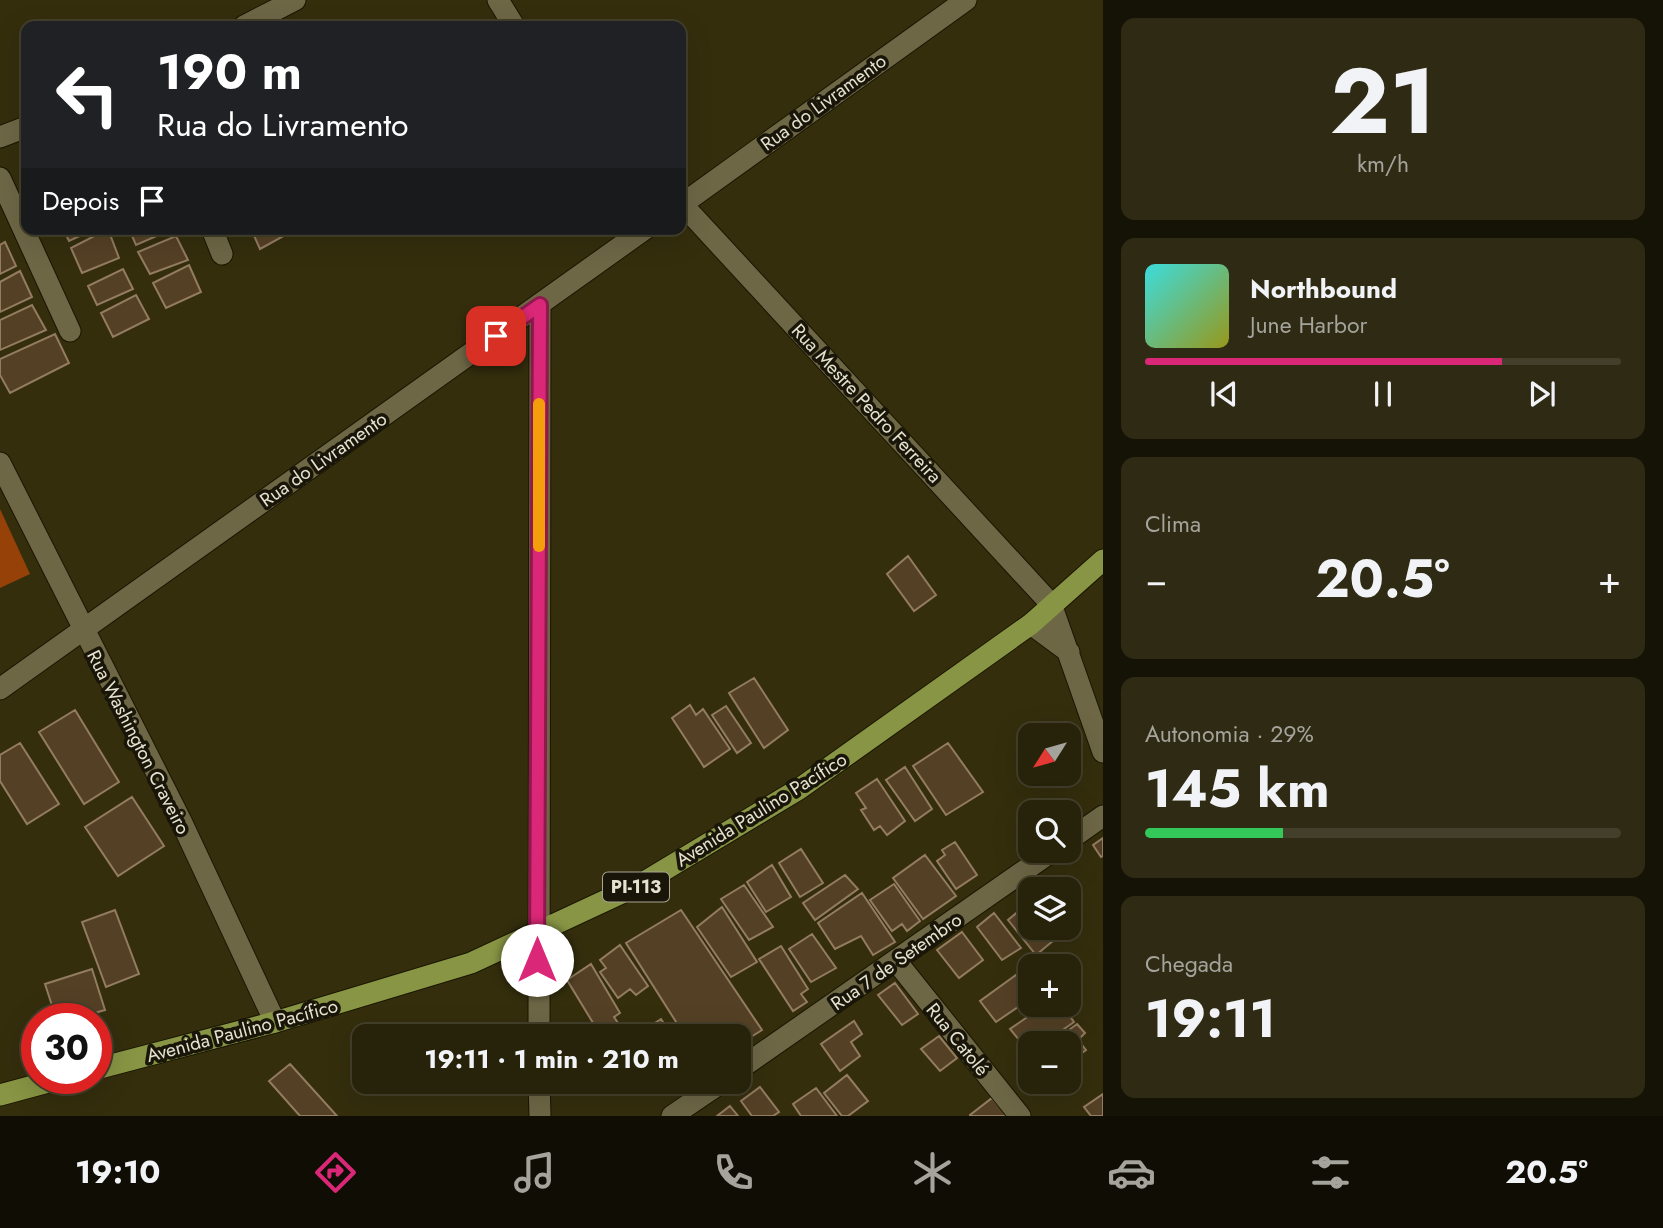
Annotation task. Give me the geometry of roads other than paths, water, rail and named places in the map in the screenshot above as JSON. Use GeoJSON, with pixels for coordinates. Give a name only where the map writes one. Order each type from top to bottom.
{"type":"FeatureCollection","features":[{"type":"Feature","properties":{"kind":"main road","name":"Avenida Paulino Pacífico"},"geometry":{"type":"LineString","coordinates":[[112,1065],[275,1022],[471,964],[641,884],[799,789],[1031,624],[1103,560]]}},
{"type":"Feature","properties":{"kind":"main road"},"geometry":{"type":"LineString","coordinates":[[0,1095],[21,1089]]}},
{"type":"Feature","properties":{"kind":"street"},"geometry":{"type":"LineString","coordinates":[[254,21],[295,0]]}},
{"type":"Feature","properties":{"kind":"street"},"geometry":{"type":"LineString","coordinates":[[498,0],[511,21]]}},
{"type":"Feature","properties":{"kind":"street","name":"Rua do Livramento"},"geometry":{"type":"LineString","coordinates":[[686,200],[966,0]]}},
{"type":"Feature","properties":{"kind":"street"},"geometry":{"type":"LineString","coordinates":[[0,137],[21,129]]}},
{"type":"Feature","properties":{"kind":"street"},"geometry":{"type":"LineString","coordinates":[[0,178],[21,224]]}},
{"type":"Feature","properties":{"kind":"street","name":"Rua Mestre Pedro Ferreira"},"geometry":{"type":"LineString","coordinates":[[686,209],[1051,604]]}},
{"type":"Feature","properties":{"kind":"street"},"geometry":{"type":"LineString","coordinates":[[26,235],[70,331]]}},
{"type":"Feature","properties":{"kind":"street"},"geometry":{"type":"LineString","coordinates":[[214,235],[222,254]]}},
{"type":"Feature","properties":{"kind":"street","name":"Rua do Livramento"},"geometry":{"type":"LineString","coordinates":[[0,689],[637,235]]}},
{"type":"Feature","properties":{"kind":"street"},"geometry":{"type":"LineString","coordinates":[[538,1024],[540,305]]}},
{"type":"Feature","properties":{"kind":"street","name":"Rua Washington Craveiro"},"geometry":{"type":"LineString","coordinates":[[0,463],[82,631],[181,821],[275,1022]]}},
{"type":"Feature","properties":{"kind":"street"},"geometry":{"type":"LineString","coordinates":[[1051,604],[1071,654],[1103,752]]}},
{"type":"Feature","properties":{"kind":"street"},"geometry":{"type":"LineString","coordinates":[[1031,624],[1071,654]]}},
{"type":"Feature","properties":{"kind":"street"},"geometry":{"type":"LineString","coordinates":[[1081,832],[1103,816]]}},
{"type":"Feature","properties":{"kind":"street","name":"Rua 7 de Setembro"},"geometry":{"type":"LineString","coordinates":[[751,1061],[1035,863]]}},
{"type":"Feature","properties":{"kind":"street","name":"Rua Catolé"},"geometry":{"type":"LineString","coordinates":[[896,961],[1020,1116]]}},
{"type":"Feature","properties":{"kind":"street"},"geometry":{"type":"LineString","coordinates":[[539,1094],[540,1116]]}},
{"type":"Feature","properties":{"kind":"street"},"geometry":{"type":"LineString","coordinates":[[672,1116],[704,1094]]}}]}
